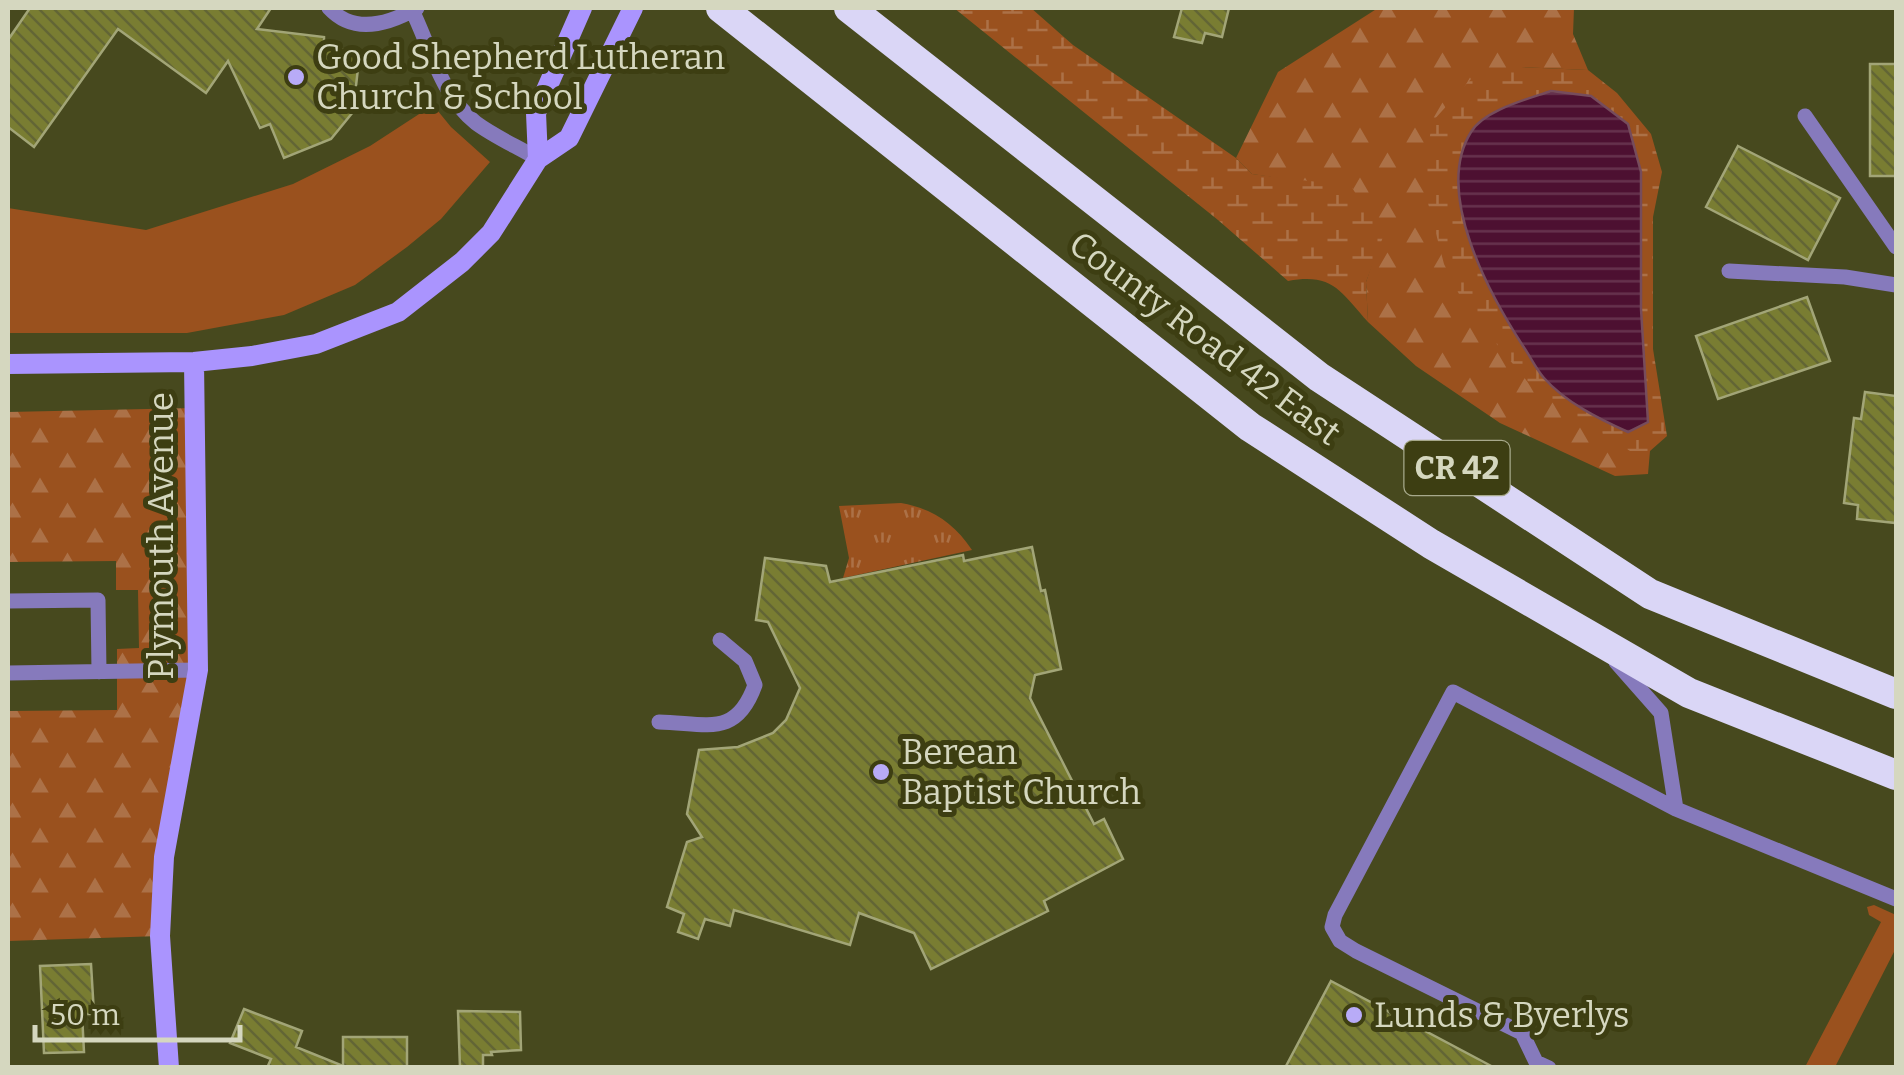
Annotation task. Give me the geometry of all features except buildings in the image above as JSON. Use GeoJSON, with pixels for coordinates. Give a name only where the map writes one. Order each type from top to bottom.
{"type":"FeatureCollection","features":[{"type":"Feature","properties":{"kind":"highway","name":"County Road 42 East"},"geometry":{"type":"LineString","coordinates":[[721,8],[1250,428],[1430,544],[1690,693],[1896,775]]}},
{"type":"Feature","properties":{"kind":"highway","name":"County Road 42 East"},"geometry":{"type":"LineString","coordinates":[[849,8],[1320,378],[1650,594],[1888,689]]}},
{"type":"Feature","properties":{"kind":"street"},"geometry":{"type":"LineString","coordinates":[[538,159],[536,113],[582,8]]}},
{"type":"Feature","properties":{"kind":"street","name":"Plymouth Avenue"},"geometry":{"type":"LineString","coordinates":[[169,1068],[160,936],[164,857],[198,670],[194,362],[316,344],[398,312],[462,262],[492,234],[538,159],[569,138],[632,8]]}},
{"type":"Feature","properties":{"kind":"street"},"geometry":{"type":"LineString","coordinates":[[8,364],[194,362]]}},
{"type":"Feature","properties":{"kind":"lane"},"geometry":{"type":"LineString","coordinates":[[329,8],[340,19],[360,24],[387,24],[414,9],[440,74],[458,105],[476,124],[538,159]]}},
{"type":"Feature","properties":{"kind":"lane"},"geometry":{"type":"LineString","coordinates":[[1805,116],[1896,247]]}},
{"type":"Feature","properties":{"kind":"lane"},"geometry":{"type":"LineString","coordinates":[[1729,271],[1896,285]]}},
{"type":"Feature","properties":{"kind":"lane"},"geometry":{"type":"LineString","coordinates":[[8,601],[98,600],[99,672]]}},
{"type":"Feature","properties":{"kind":"lane"},"geometry":{"type":"LineString","coordinates":[[659,722],[718,724],[733,721],[747,708],[756,685],[745,661],[720,640]]}},
{"type":"Feature","properties":{"kind":"lane"},"geometry":{"type":"LineString","coordinates":[[1597,640],[1660,713],[1676,809]]}},
{"type":"Feature","properties":{"kind":"lane"},"geometry":{"type":"LineString","coordinates":[[8,673],[198,670]]}},
{"type":"Feature","properties":{"kind":"lane"},"geometry":{"type":"LineString","coordinates":[[1548,1068],[1536,1062],[1522,1033],[1340,941],[1332,928],[1335,915],[1453,692],[1676,809],[1896,899]]}},
{"type":"Feature","properties":{"kind":"green space"},"geometry":{"type":"Polygon","coordinates":[[[954,8],[1031,8],[1073,45],[1236,158],[1252,174],[1351,186],[1383,237],[1366,282],[1368,322],[1342,293],[1326,282],[1288,281],[954,8]]]}},
{"type":"Feature","properties":{"kind":"green space"},"geometry":{"type":"Polygon","coordinates":[[[1378,8],[1574,8],[1573,34],[1588,70],[1521,67],[1630,451],[1650,451],[1648,474],[1615,476],[1500,423],[1416,366],[1368,322],[1366,282],[1373,261],[1311,183],[1252,174],[1236,158],[1278,72],[1378,8]]]}},
{"type":"Feature","properties":{"kind":"green space"},"geometry":{"type":"Polygon","coordinates":[[[1521,67],[1588,70],[1617,93],[1651,134],[1662,172],[1653,217],[1653,349],[1667,436],[1650,451],[1630,451],[1535,391],[1464,304],[1444,264],[1423,184],[1432,122],[1471,79],[1521,67]]]}},
{"type":"Feature","properties":{"kind":"green space"},"geometry":{"type":"Polygon","coordinates":[[[433,105],[490,162],[441,219],[355,285],[284,315],[187,333],[8,333],[8,208],[146,230],[293,184],[370,146],[433,105]]]}},
{"type":"Feature","properties":{"kind":"green space"},"geometry":{"type":"Polygon","coordinates":[[[194,408],[197,582],[160,936],[8,941],[8,711],[117,710],[117,649],[139,648],[138,590],[116,590],[116,561],[8,562],[8,412],[194,408]]]}},
{"type":"Feature","properties":{"kind":"green space"},"geometry":{"type":"Polygon","coordinates":[[[901,503],[942,519],[972,550],[843,578],[849,558],[839,506],[901,503]]]}},
{"type":"Feature","properties":{"kind":"green space"},"geometry":{"type":"Polygon","coordinates":[[[1874,905],[1896,915],[1896,948],[1835,1067],[1805,1067],[1881,922],[1869,915],[1867,907],[1874,905]]]}},
{"type":"Feature","properties":{"kind":"shaded area"},"geometry":{"type":"Polygon","coordinates":[[[1551,91],[1591,96],[1628,124],[1641,172],[1641,309],[1648,422],[1628,432],[1572,402],[1541,374],[1482,272],[1462,213],[1458,184],[1461,157],[1471,132],[1496,111],[1551,91]]]}},
{"type":"Feature","properties":{"kind":"place","name":"Good Shepherd Lutheran Church & School"},"geometry":{"type":"Point","coordinates":[296,77]}},
{"type":"Feature","properties":{"kind":"place","name":"Berean Baptist Church"},"geometry":{"type":"Point","coordinates":[881,772]}},
{"type":"Feature","properties":{"kind":"place","name":"Lunds & Byerlys"},"geometry":{"type":"Point","coordinates":[1354,1015]}}]}
